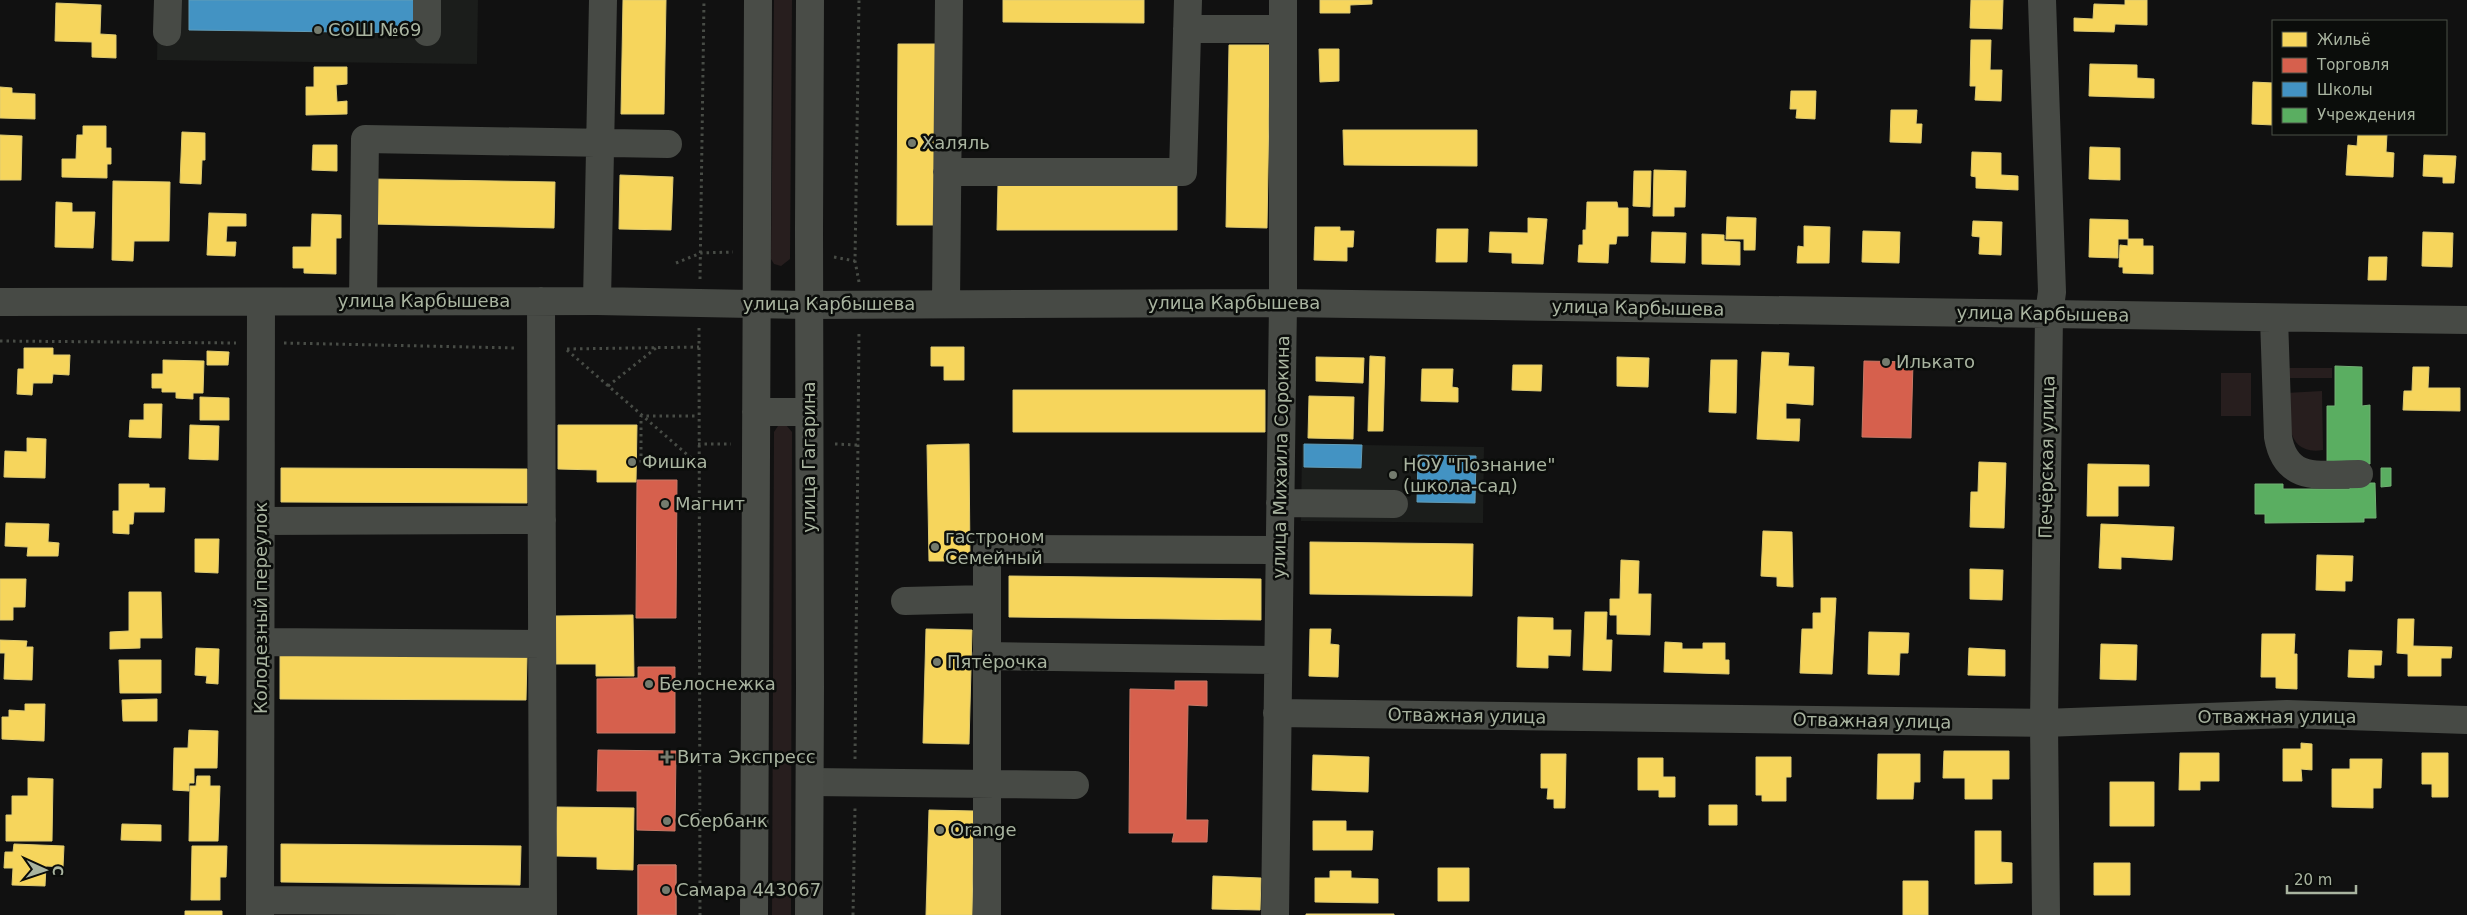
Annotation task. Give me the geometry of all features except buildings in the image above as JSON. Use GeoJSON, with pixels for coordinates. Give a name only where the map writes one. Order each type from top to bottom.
{"type":"FeatureCollection","features":[{"type":"Feature","properties":{"kind":"main road"},"geometry":{"type":"LineString","coordinates":[[754,915],[758,0]]}},
{"type":"Feature","properties":{"kind":"main road","name":"улица Гагарина"},"geometry":{"type":"LineString","coordinates":[[809,915],[808,305],[810,0]]}},
{"type":"Feature","properties":{"kind":"main road"},"geometry":{"type":"LineString","coordinates":[[756,412],[809,412]]}},
{"type":"Feature","properties":{"kind":"street"},"geometry":{"type":"LineString","coordinates":[[167,32],[168,0]]}},
{"type":"Feature","properties":{"kind":"street"},"geometry":{"type":"LineString","coordinates":[[427,0],[427,32]]}},
{"type":"Feature","properties":{"kind":"street"},"geometry":{"type":"LineString","coordinates":[[598,301],[603,0]]}},
{"type":"Feature","properties":{"kind":"street"},"geometry":{"type":"LineString","coordinates":[[946,303],[949,0]]}},
{"type":"Feature","properties":{"kind":"street"},"geometry":{"type":"LineString","coordinates":[[947,172],[1183,172],[1188,0]]}},
{"type":"Feature","properties":{"kind":"street","name":"улица Михаила Сорокина"},"geometry":{"type":"LineString","coordinates":[[1275,915],[1283,303],[1283,0]]}},
{"type":"Feature","properties":{"kind":"street","name":"Печёрская улица"},"geometry":{"type":"LineString","coordinates":[[2042,0],[2052,292],[2049,314],[2044,723],[2046,915]]}},
{"type":"Feature","properties":{"kind":"street"},"geometry":{"type":"LineString","coordinates":[[1187,29],[1283,29]]}},
{"type":"Feature","properties":{"kind":"street"},"geometry":{"type":"LineString","coordinates":[[363,301],[365,139],[668,144]]}},
{"type":"Feature","properties":{"kind":"street"},"geometry":{"type":"LineString","coordinates":[[260,907],[543,908],[541,301]]}},
{"type":"Feature","properties":{"kind":"street","name":"улица Карбышева"},"geometry":{"type":"LineString","coordinates":[[0,302],[598,301],[808,305],[1283,303],[2467,320]]}},
{"type":"Feature","properties":{"kind":"street","name":"Колодезный переулок"},"geometry":{"type":"LineString","coordinates":[[260,907],[261,302]]}},
{"type":"Feature","properties":{"kind":"street"},"geometry":{"type":"LineString","coordinates":[[2274,318],[2278,438],[2282,453],[2287,461],[2300,472],[2308,474],[2359,474]]}},
{"type":"Feature","properties":{"kind":"street"},"geometry":{"type":"LineString","coordinates":[[1280,503],[1394,504]]}},
{"type":"Feature","properties":{"kind":"street"},"geometry":{"type":"LineString","coordinates":[[261,521],[542,520]]}},
{"type":"Feature","properties":{"kind":"street"},"geometry":{"type":"LineString","coordinates":[[987,915],[987,548],[1279,550]]}},
{"type":"Feature","properties":{"kind":"street"},"geometry":{"type":"LineString","coordinates":[[905,601],[986,599]]}},
{"type":"Feature","properties":{"kind":"street"},"geometry":{"type":"LineString","coordinates":[[261,642],[542,644]]}},
{"type":"Feature","properties":{"kind":"street"},"geometry":{"type":"LineString","coordinates":[[986,656],[1277,660]]}},
{"type":"Feature","properties":{"kind":"street","name":"Отважная улица"},"geometry":{"type":"LineString","coordinates":[[1277,714],[2044,723],[2287,714],[2467,720]]}},
{"type":"Feature","properties":{"kind":"street"},"geometry":{"type":"LineString","coordinates":[[810,782],[1075,785]]}},
{"type":"Feature","properties":{"kind":"path"},"geometry":{"type":"LineString","coordinates":[[700,915],[698,416],[704,0]]}},
{"type":"Feature","properties":{"kind":"path"},"geometry":{"type":"LineString","coordinates":[[853,915],[859,304],[856,261],[859,0]]}},
{"type":"Feature","properties":{"kind":"path"},"geometry":{"type":"LineString","coordinates":[[0,341],[262,343],[542,349]]}},
{"type":"Feature","properties":{"kind":"path"},"geometry":{"type":"LineString","coordinates":[[699,347],[565,349],[699,464]]}},
{"type":"Feature","properties":{"kind":"path"},"geometry":{"type":"LineString","coordinates":[[608,386],[656,348]]}},
{"type":"Feature","properties":{"kind":"path"},"geometry":{"type":"LineString","coordinates":[[641,416],[698,416]]}},
{"type":"Feature","properties":{"kind":"path"},"geometry":{"type":"LineString","coordinates":[[641,416],[641,464],[699,464]]}},
{"type":"Feature","properties":{"kind":"shaded area","name":"СОШ №69"},"geometry":{"type":"Polygon","coordinates":[[[158,0],[478,0],[477,64],[157,60],[158,0]]]}},
{"type":"Feature","properties":{"kind":"shaded area"},"geometry":{"type":"Polygon","coordinates":[[[774,0],[792,0],[790,259],[781,266],[774,264],[771,259],[774,0]]]}},
{"type":"Feature","properties":{"kind":"shaded area"},"geometry":{"type":"Polygon","coordinates":[[[2284,368],[2332,368],[2332,378],[2284,378],[2284,368]]]}},
{"type":"Feature","properties":{"kind":"shaded area"},"geometry":{"type":"Polygon","coordinates":[[[2221,373],[2251,373],[2251,416],[2221,416],[2221,373]]]}},
{"type":"Feature","properties":{"kind":"shaded area"},"geometry":{"type":"Polygon","coordinates":[[[2322,391],[2323,450],[2311,450],[2302,447],[2295,441],[2291,433],[2286,393],[2322,391]]]}},
{"type":"Feature","properties":{"kind":"shaded area"},"geometry":{"type":"Polygon","coordinates":[[[786,425],[792,432],[791,915],[772,915],[774,432],[778,426],[786,425]]]}},
{"type":"Feature","properties":{"kind":"shaded area","name":"НОУ \"Познание\" (школа-сад)"},"geometry":{"type":"Polygon","coordinates":[[[1302,444],[1484,447],[1483,523],[1301,521],[1302,444]]]}},
{"type":"Feature","properties":{"kind":"place","name":"СОШ №69"},"geometry":{"type":"Point","coordinates":[318,30]}},
{"type":"Feature","properties":{"kind":"place","name":"Халяль"},"geometry":{"type":"Point","coordinates":[912,143]}},
{"type":"Feature","properties":{"kind":"place","name":"Илькато"},"geometry":{"type":"Point","coordinates":[1886,362]}},
{"type":"Feature","properties":{"kind":"place","name":"Фишка"},"geometry":{"type":"Point","coordinates":[632,462]}},
{"type":"Feature","properties":{"kind":"place","name":"НОУ \"Познание\" (школа-сад)"},"geometry":{"type":"Point","coordinates":[1393,475]}},
{"type":"Feature","properties":{"kind":"place","name":"Магнит"},"geometry":{"type":"Point","coordinates":[665,504]}},
{"type":"Feature","properties":{"kind":"place","name":"гастроном Семейный"},"geometry":{"type":"Point","coordinates":[935,547]}},
{"type":"Feature","properties":{"kind":"place","name":"Пятёрочка"},"geometry":{"type":"Point","coordinates":[937,662]}},
{"type":"Feature","properties":{"kind":"place","name":"Белоснежка"},"geometry":{"type":"Point","coordinates":[649,684]}},
{"type":"Feature","properties":{"kind":"place","name":"Вита Экспресс"},"geometry":{"type":"Point","coordinates":[667,757]}},
{"type":"Feature","properties":{"kind":"place","name":"Сбербанк"},"geometry":{"type":"Point","coordinates":[667,821]}},
{"type":"Feature","properties":{"kind":"place","name":"Orange"},"geometry":{"type":"Point","coordinates":[940,830]}},
{"type":"Feature","properties":{"kind":"place","name":"Самара 443067"},"geometry":{"type":"Point","coordinates":[666,890]}}]}
